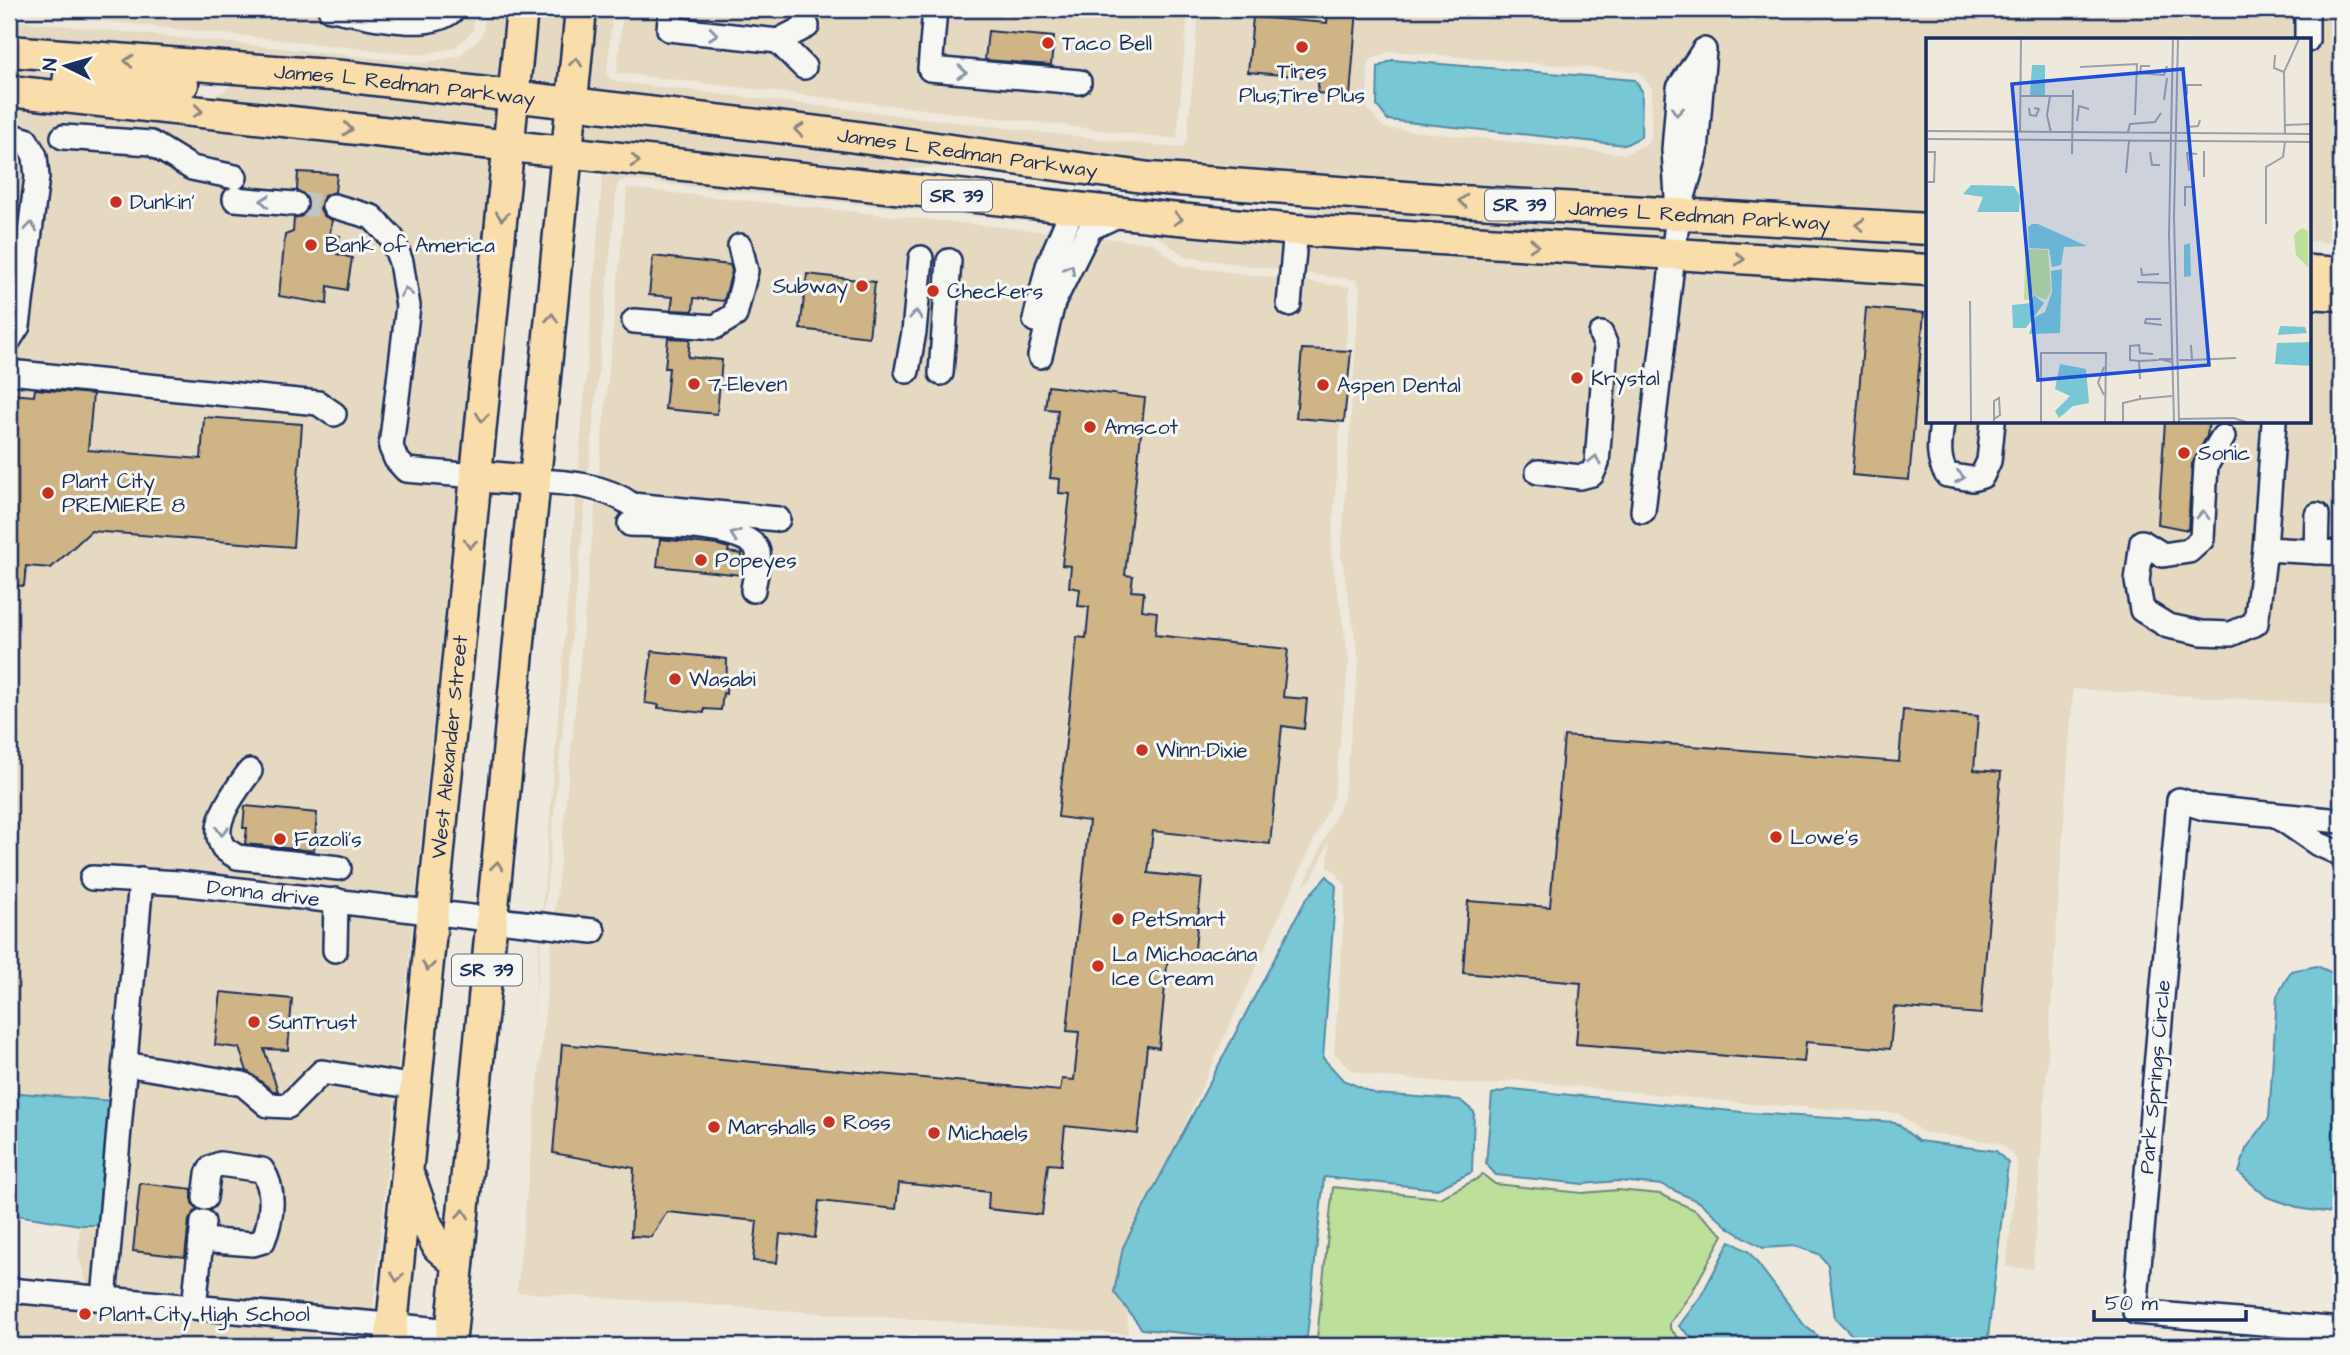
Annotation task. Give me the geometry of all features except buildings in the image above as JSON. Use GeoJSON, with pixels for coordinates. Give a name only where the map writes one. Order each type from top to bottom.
{"type":"FeatureCollection","features":[{"type":"Feature","properties":{"kind":"main road"},"geometry":{"type":"LineString","coordinates":[[514,96],[522,9]]}},
{"type":"Feature","properties":{"kind":"main road"},"geometry":{"type":"LineString","coordinates":[[567,154],[581,9]]}},
{"type":"Feature","properties":{"kind":"main road","name":"James L Redman Parkway"},"geometry":{"type":"LineString","coordinates":[[9,51],[342,76],[835,134],[1150,178],[1926,229]]}},
{"type":"Feature","properties":{"kind":"main road"},"geometry":{"type":"LineString","coordinates":[[66,97],[69,76],[124,82],[214,85],[233,69]]}},
{"type":"Feature","properties":{"kind":"main road","name":"James L Redman Parkway"},"geometry":{"type":"LineString","coordinates":[[9,91],[509,148],[1296,230],[1926,270]]}},
{"type":"Feature","properties":{"kind":"main road","name":"SR 39"},"geometry":{"type":"LineString","coordinates":[[509,148],[514,96]]}},
{"type":"Feature","properties":{"kind":"main road","name":"West Alexander Street"},"geometry":{"type":"LineString","coordinates":[[391,1336],[509,148]]}},
{"type":"Feature","properties":{"kind":"main road","name":"SR 39"},"geometry":{"type":"LineString","coordinates":[[451,1339],[567,154]]}},
{"type":"Feature","properties":{"kind":"main road"},"geometry":{"type":"LineString","coordinates":[[886,188],[909,180],[936,177],[1055,187],[1080,178],[1089,169]]}},
{"type":"Feature","properties":{"kind":"main road"},"geometry":{"type":"LineString","coordinates":[[1073,208],[1084,199],[1113,193],[1279,205],[1363,193]]}},
{"type":"Feature","properties":{"kind":"main road"},"geometry":{"type":"LineString","coordinates":[[2312,251],[2341,253]]}},
{"type":"Feature","properties":{"kind":"main road"},"geometry":{"type":"LineString","coordinates":[[2312,271],[2341,273]]}},
{"type":"Feature","properties":{"kind":"main road"},"geometry":{"type":"LineString","coordinates":[[2312,293],[2341,295]]}},
{"type":"Feature","properties":{"kind":"main road"},"geometry":{"type":"LineString","coordinates":[[476,476],[535,481]]}},
{"type":"Feature","properties":{"kind":"main road"},"geometry":{"type":"LineString","coordinates":[[408,1172],[426,1223],[438,1247],[458,1264]]}},
{"type":"Feature","properties":{"kind":"street"},"geometry":{"type":"LineString","coordinates":[[331,9],[397,20],[423,21],[447,16],[454,9]]}},
{"type":"Feature","properties":{"kind":"street"},"geometry":{"type":"LineString","coordinates":[[671,9],[669,29],[778,41],[807,26]]}},
{"type":"Feature","properties":{"kind":"street"},"geometry":{"type":"LineString","coordinates":[[935,9],[930,69],[1079,82]]}},
{"type":"Feature","properties":{"kind":"street"},"geometry":{"type":"LineString","coordinates":[[2307,9],[2307,38]]}},
{"type":"Feature","properties":{"kind":"street"},"geometry":{"type":"LineString","coordinates":[[778,41],[804,67]]}},
{"type":"Feature","properties":{"kind":"street"},"geometry":{"type":"LineString","coordinates":[[1643,511],[1678,214],[1696,152],[1704,50],[1679,88],[1674,150],[1678,214]]}},
{"type":"Feature","properties":{"kind":"street"},"geometry":{"type":"LineString","coordinates":[[9,135],[26,140],[35,156],[37,177],[18,326],[9,340]]}},
{"type":"Feature","properties":{"kind":"street"},"geometry":{"type":"LineString","coordinates":[[63,137],[151,143],[235,188],[295,204]]}},
{"type":"Feature","properties":{"kind":"street"},"geometry":{"type":"LineString","coordinates":[[334,206],[373,217],[392,239],[401,262],[408,306],[391,447],[396,459],[406,470],[476,476]]}},
{"type":"Feature","properties":{"kind":"street"},"geometry":{"type":"LineString","coordinates":[[1073,208],[1048,265],[1034,316],[1040,356],[1053,303],[1090,228],[1122,213]]}},
{"type":"Feature","properties":{"kind":"street"},"geometry":{"type":"LineString","coordinates":[[1289,304],[1296,230]]}},
{"type":"Feature","properties":{"kind":"street"},"geometry":{"type":"LineString","coordinates":[[634,321],[715,327],[735,315],[746,271],[740,246]]}},
{"type":"Feature","properties":{"kind":"street"},"geometry":{"type":"LineString","coordinates":[[907,371],[914,332],[921,258]]}},
{"type":"Feature","properties":{"kind":"street"},"geometry":{"type":"LineString","coordinates":[[941,373],[949,261]]}},
{"type":"Feature","properties":{"kind":"street"},"geometry":{"type":"LineString","coordinates":[[1538,472],[1580,477],[1591,474],[1597,463],[1606,346],[1601,334]]}},
{"type":"Feature","properties":{"kind":"street"},"geometry":{"type":"LineString","coordinates":[[9,372],[318,403],[334,414]]}},
{"type":"Feature","properties":{"kind":"street"},"geometry":{"type":"LineString","coordinates":[[1942,424],[1939,451],[1941,465],[1947,475],[1972,479],[1982,476],[1989,461],[1993,424]]}},
{"type":"Feature","properties":{"kind":"street"},"geometry":{"type":"LineString","coordinates":[[2223,437],[2206,465],[2202,539],[2189,551],[2163,555],[2142,542],[2137,581],[2142,610],[2168,626],[2202,633],[2231,634],[2256,623],[2265,549],[2274,424]]}},
{"type":"Feature","properties":{"kind":"street"},"geometry":{"type":"LineString","coordinates":[[535,481],[564,482],[617,494],[632,505],[778,519]]}},
{"type":"Feature","properties":{"kind":"street"},"geometry":{"type":"LineString","coordinates":[[2316,552],[2317,515]]}},
{"type":"Feature","properties":{"kind":"street"},"geometry":{"type":"LineString","coordinates":[[630,524],[733,533],[751,542],[758,552],[753,590]]}},
{"type":"Feature","properties":{"kind":"street"},"geometry":{"type":"LineString","coordinates":[[2265,549],[2341,553]]}},
{"type":"Feature","properties":{"kind":"street"},"geometry":{"type":"LineString","coordinates":[[250,771],[224,805],[219,837],[224,849],[237,857],[339,868]]}},
{"type":"Feature","properties":{"kind":"street","name":"Park Springs Circle"},"geometry":{"type":"LineString","coordinates":[[2341,821],[2204,808],[2179,800],[2135,1312],[2341,1330]]}},
{"type":"Feature","properties":{"kind":"street"},"geometry":{"type":"LineString","coordinates":[[2276,815],[2318,844],[2341,854]]}},
{"type":"Feature","properties":{"kind":"street","name":"Donna drive"},"geometry":{"type":"LineString","coordinates":[[92,878],[141,880],[336,900],[593,931]]}},
{"type":"Feature","properties":{"kind":"street"},"geometry":{"type":"LineString","coordinates":[[104,1300],[141,880]]}},
{"type":"Feature","properties":{"kind":"street"},"geometry":{"type":"LineString","coordinates":[[335,950],[336,900]]}},
{"type":"Feature","properties":{"kind":"street"},"geometry":{"type":"LineString","coordinates":[[125,1064],[243,1084],[268,1105],[288,1106],[322,1072],[416,1087]]}},
{"type":"Feature","properties":{"kind":"street"},"geometry":{"type":"LineString","coordinates":[[194,1307],[202,1231],[253,1244],[263,1241],[268,1230],[272,1192],[268,1178],[262,1170],[220,1164],[212,1167],[208,1174],[205,1198]]}},
{"type":"Feature","properties":{"kind":"street"},"geometry":{"type":"LineString","coordinates":[[9,1290],[194,1307],[391,1336],[451,1339]]}},
{"type":"Feature","properties":{"kind":"shaded area"},"geometry":{"type":"Polygon","coordinates":[[[9,9],[475,9],[473,31],[454,48],[421,55],[9,9]]]}},
{"type":"Feature","properties":{"kind":"shaded area"},"geometry":{"type":"Polygon","coordinates":[[[486,9],[510,9],[504,85],[9,40],[9,20],[423,63],[459,56],[480,38],[486,9]]]}},
{"type":"Feature","properties":{"kind":"shaded area"},"geometry":{"type":"Polygon","coordinates":[[[534,9],[568,9],[561,92],[527,88],[534,9]]]}},
{"type":"Feature","properties":{"kind":"shaded area"},"geometry":{"type":"Polygon","coordinates":[[[593,9],[613,9],[607,72],[609,78],[617,82],[1176,148],[1183,147],[1187,140],[1199,9],[2341,9],[2341,243],[2312,241],[2312,38],[1926,38],[1926,219],[1224,173],[585,95],[593,9]],[[1392,51],[1372,59],[1368,64],[1367,108],[1384,128],[1624,154],[1649,143],[1652,88],[1639,72],[1392,51]]]}},
{"type":"Feature","properties":{"kind":"shaded area"},"geometry":{"type":"Polygon","coordinates":[[[623,9],[1188,9],[1177,139],[617,73],[623,9]]]}},
{"type":"Feature","properties":{"kind":"shaded area"},"geometry":{"type":"Polygon","coordinates":[[[9,61],[58,65],[56,86],[9,81],[9,61]]]}},
{"type":"Feature","properties":{"kind":"shaded area"},"geometry":{"type":"Polygon","coordinates":[[[237,80],[501,106],[498,136],[126,93],[214,95],[222,93],[237,80]]]}},
{"type":"Feature","properties":{"kind":"shaded area"},"geometry":{"type":"Polygon","coordinates":[[[9,102],[491,156],[373,1310],[89,1292],[78,1254],[80,1225],[102,1225],[111,1102],[9,1092],[9,102]]]}},
{"type":"Feature","properties":{"kind":"shaded area"},"geometry":{"type":"Polygon","coordinates":[[[583,116],[1043,176],[934,167],[908,170],[885,177],[580,145],[583,116]]]}},
{"type":"Feature","properties":{"kind":"shaded area"},"geometry":{"type":"Polygon","coordinates":[[[603,169],[878,198],[880,202],[888,199],[1926,280],[1926,424],[2312,424],[2312,303],[2341,305],[2341,705],[2073,689],[2033,1269],[2006,1267],[2018,1164],[2015,1157],[2000,1143],[1922,1132],[1896,1113],[1753,1104],[1513,1080],[1488,1086],[1376,1076],[1351,1070],[1334,1053],[1346,887],[1335,871],[1328,868],[1329,842],[1313,877],[1303,887],[1344,797],[1359,660],[1341,554],[1360,287],[1356,280],[1186,257],[1154,234],[625,180],[619,182],[532,1034],[603,169]]]}},
{"type":"Feature","properties":{"kind":"shaded area"},"geometry":{"type":"Polygon","coordinates":[[[627,188],[1153,243],[1182,266],[1350,287],[1331,554],[1349,659],[1334,796],[1126,1254],[1128,1334],[517,1292],[627,188]]]}},
{"type":"Feature","properties":{"kind":"shaded area"},"geometry":{"type":"Polygon","coordinates":[[[1363,203],[1926,239],[1926,259],[1278,215],[1363,203]]]}},
{"type":"Feature","properties":{"kind":"shaded area","name":"Plant City High School"},"geometry":{"type":"Polygon","coordinates":[[[9,1301],[315,1327],[313,1346],[9,1346],[9,1301]]]}},
{"type":"Feature","properties":{"kind":"green space"},"geometry":{"type":"Polygon","coordinates":[[[1482,1174],[1495,1184],[1582,1193],[1618,1190],[1660,1194],[1695,1210],[1723,1235],[1692,1292],[1670,1323],[1670,1329],[1678,1337],[1662,1346],[1304,1346],[1313,1344],[1317,1338],[1333,1187],[1440,1198],[1482,1174]]]}},
{"type":"Feature","properties":{"kind":"water"},"geometry":{"type":"Polygon","coordinates":[[[1392,60],[1635,80],[1642,91],[1641,137],[1625,145],[1388,120],[1377,106],[1378,67],[1392,60]]]}},
{"type":"Feature","properties":{"kind":"water"},"geometry":{"type":"Polygon","coordinates":[[[1327,876],[1336,886],[1323,1058],[1343,1080],[1376,1094],[1460,1100],[1474,1112],[1472,1172],[1437,1189],[1324,1177],[1307,1337],[1285,1343],[1142,1329],[1114,1292],[1123,1247],[1306,899],[1327,876]]]}},
{"type":"Feature","properties":{"kind":"water"},"geometry":{"type":"Polygon","coordinates":[[[2317,966],[2341,977],[2341,1214],[2303,1209],[2267,1197],[2239,1173],[2246,1149],[2269,1118],[2277,996],[2291,971],[2317,966]]]}},
{"type":"Feature","properties":{"kind":"water"},"geometry":{"type":"Polygon","coordinates":[[[1512,1089],[1752,1113],[1895,1122],[1918,1141],[1996,1151],[2008,1163],[1987,1346],[1880,1346],[1852,1335],[1835,1318],[1828,1265],[1819,1254],[1795,1246],[1763,1248],[1729,1228],[1701,1203],[1663,1185],[1618,1181],[1583,1184],[1496,1175],[1486,1164],[1492,1094],[1512,1089]]]}},
{"type":"Feature","properties":{"kind":"water"},"geometry":{"type":"Polygon","coordinates":[[[9,1092],[111,1101],[103,1225],[80,1225],[9,1214],[9,1092]]]}},
{"type":"Feature","properties":{"kind":"water"},"geometry":{"type":"Polygon","coordinates":[[[1730,1241],[1749,1252],[1805,1326],[1831,1346],[1727,1346],[1698,1343],[1679,1326],[1701,1296],[1730,1241]]]}},
{"type":"Feature","properties":{"kind":"tunnel"},"geometry":{"type":"LineString","coordinates":[[295,204],[334,206]]}},
{"type":"Feature","properties":{"kind":"place","name":"Taco Bell"},"geometry":{"type":"Point","coordinates":[1048,43]}},
{"type":"Feature","properties":{"kind":"place","name":"Tires Plus;Tire Plus"},"geometry":{"type":"Point","coordinates":[1302,47]}},
{"type":"Feature","properties":{"kind":"place","name":"Dunkin'"},"geometry":{"type":"Point","coordinates":[116,202]}},
{"type":"Feature","properties":{"kind":"place","name":"Bank of America"},"geometry":{"type":"Point","coordinates":[311,245]}},
{"type":"Feature","properties":{"kind":"place","name":"Subway"},"geometry":{"type":"Point","coordinates":[862,286]}},
{"type":"Feature","properties":{"kind":"place","name":"Checkers"},"geometry":{"type":"Point","coordinates":[933,291]}},
{"type":"Feature","properties":{"kind":"place","name":"Krystal"},"geometry":{"type":"Point","coordinates":[1577,378]}},
{"type":"Feature","properties":{"kind":"place","name":"7-Eleven"},"geometry":{"type":"Point","coordinates":[694,384]}},
{"type":"Feature","properties":{"kind":"place","name":"Aspen Dental"},"geometry":{"type":"Point","coordinates":[1323,385]}},
{"type":"Feature","properties":{"kind":"place","name":"Amscot"},"geometry":{"type":"Point","coordinates":[1090,427]}},
{"type":"Feature","properties":{"kind":"place","name":"Sonic"},"geometry":{"type":"Point","coordinates":[2184,453]}},
{"type":"Feature","properties":{"kind":"place","name":"Plant City PREMIERE 8"},"geometry":{"type":"Point","coordinates":[48,493]}},
{"type":"Feature","properties":{"kind":"place","name":"Popeyes"},"geometry":{"type":"Point","coordinates":[701,560]}},
{"type":"Feature","properties":{"kind":"place","name":"Wasabi"},"geometry":{"type":"Point","coordinates":[675,679]}},
{"type":"Feature","properties":{"kind":"place","name":"Winn-Dixie"},"geometry":{"type":"Point","coordinates":[1142,750]}},
{"type":"Feature","properties":{"kind":"place","name":"Lowe's"},"geometry":{"type":"Point","coordinates":[1776,837]}},
{"type":"Feature","properties":{"kind":"place","name":"Fazoli's"},"geometry":{"type":"Point","coordinates":[280,839]}},
{"type":"Feature","properties":{"kind":"place","name":"PetSmart"},"geometry":{"type":"Point","coordinates":[1118,919]}},
{"type":"Feature","properties":{"kind":"place","name":"La Michoacána Ice Cream"},"geometry":{"type":"Point","coordinates":[1098,966]}},
{"type":"Feature","properties":{"kind":"place","name":"SunTrust"},"geometry":{"type":"Point","coordinates":[254,1022]}},
{"type":"Feature","properties":{"kind":"place","name":"Ross"},"geometry":{"type":"Point","coordinates":[829,1122]}},
{"type":"Feature","properties":{"kind":"place","name":"Marshalls"},"geometry":{"type":"Point","coordinates":[714,1127]}},
{"type":"Feature","properties":{"kind":"place","name":"Michaels"},"geometry":{"type":"Point","coordinates":[934,1133]}},
{"type":"Feature","properties":{"kind":"place","name":"Plant City High School"},"geometry":{"type":"Point","coordinates":[85,1314]}}]}
